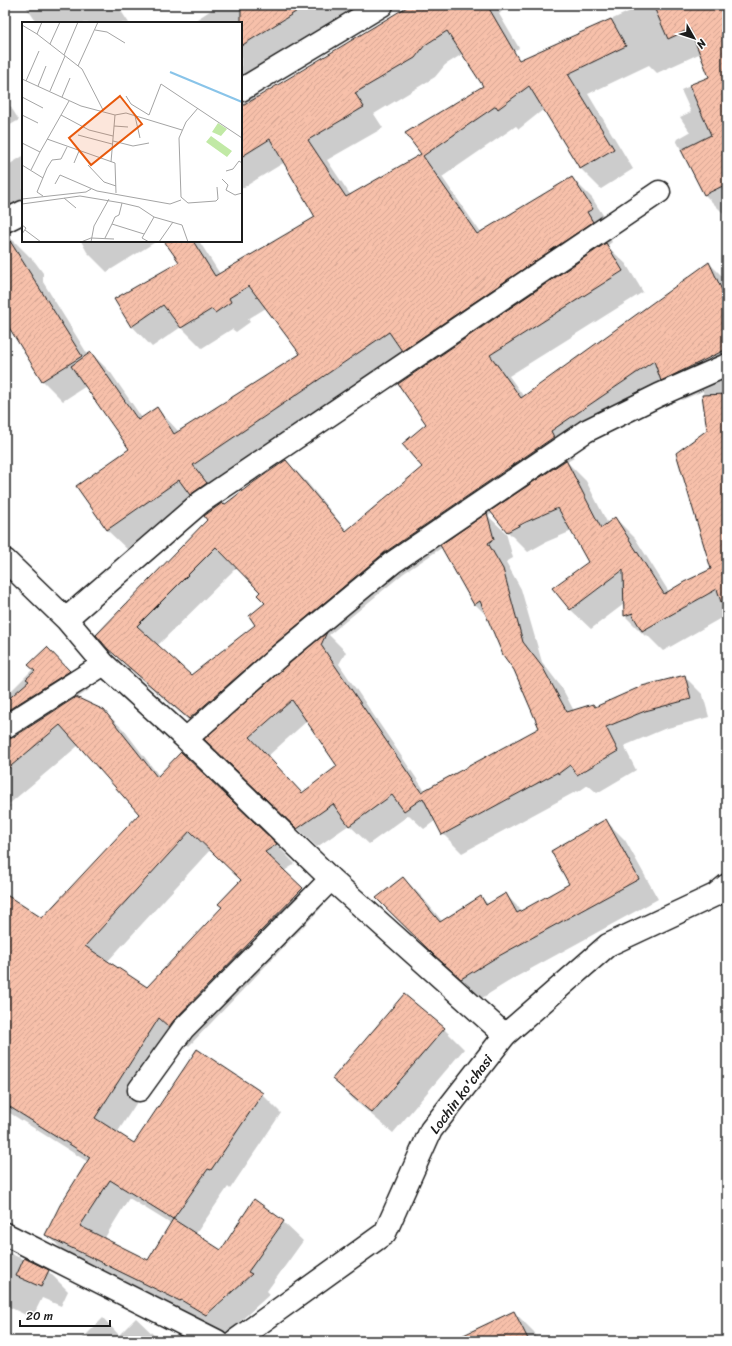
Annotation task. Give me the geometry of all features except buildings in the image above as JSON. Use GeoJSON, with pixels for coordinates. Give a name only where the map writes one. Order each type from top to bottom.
{"type":"FeatureCollection","features":[{"type":"Feature","properties":{"kind":"street"},"geometry":{"type":"LineString","coordinates":[[242,89],[382,5]]}},
{"type":"Feature","properties":{"kind":"street"},"geometry":{"type":"LineString","coordinates":[[66,619],[201,502],[659,192]]}},
{"type":"Feature","properties":{"kind":"street"},"geometry":{"type":"LineString","coordinates":[[5,221],[22,212]]}},
{"type":"Feature","properties":{"kind":"street"},"geometry":{"type":"LineString","coordinates":[[186,739],[278,657],[392,563],[586,431],[659,395],[727,365]]}},
{"type":"Feature","properties":{"kind":"street"},"geometry":{"type":"LineString","coordinates":[[5,560],[66,619],[104,664],[186,739],[331,879],[505,1035]]}},
{"type":"Feature","properties":{"kind":"street"},"geometry":{"type":"LineString","coordinates":[[5,727],[104,664]]}},
{"type":"Feature","properties":{"kind":"street"},"geometry":{"type":"LineString","coordinates":[[139,1090],[183,1029],[331,879]]}},
{"type":"Feature","properties":{"kind":"street","name":"Lochin ko'chasi"},"geometry":{"type":"LineString","coordinates":[[235,1341],[385,1233],[431,1130],[505,1035],[608,945],[723,893]]}},
{"type":"Feature","properties":{"kind":"street"},"geometry":{"type":"LineString","coordinates":[[5,1234],[217,1341]]}}]}
